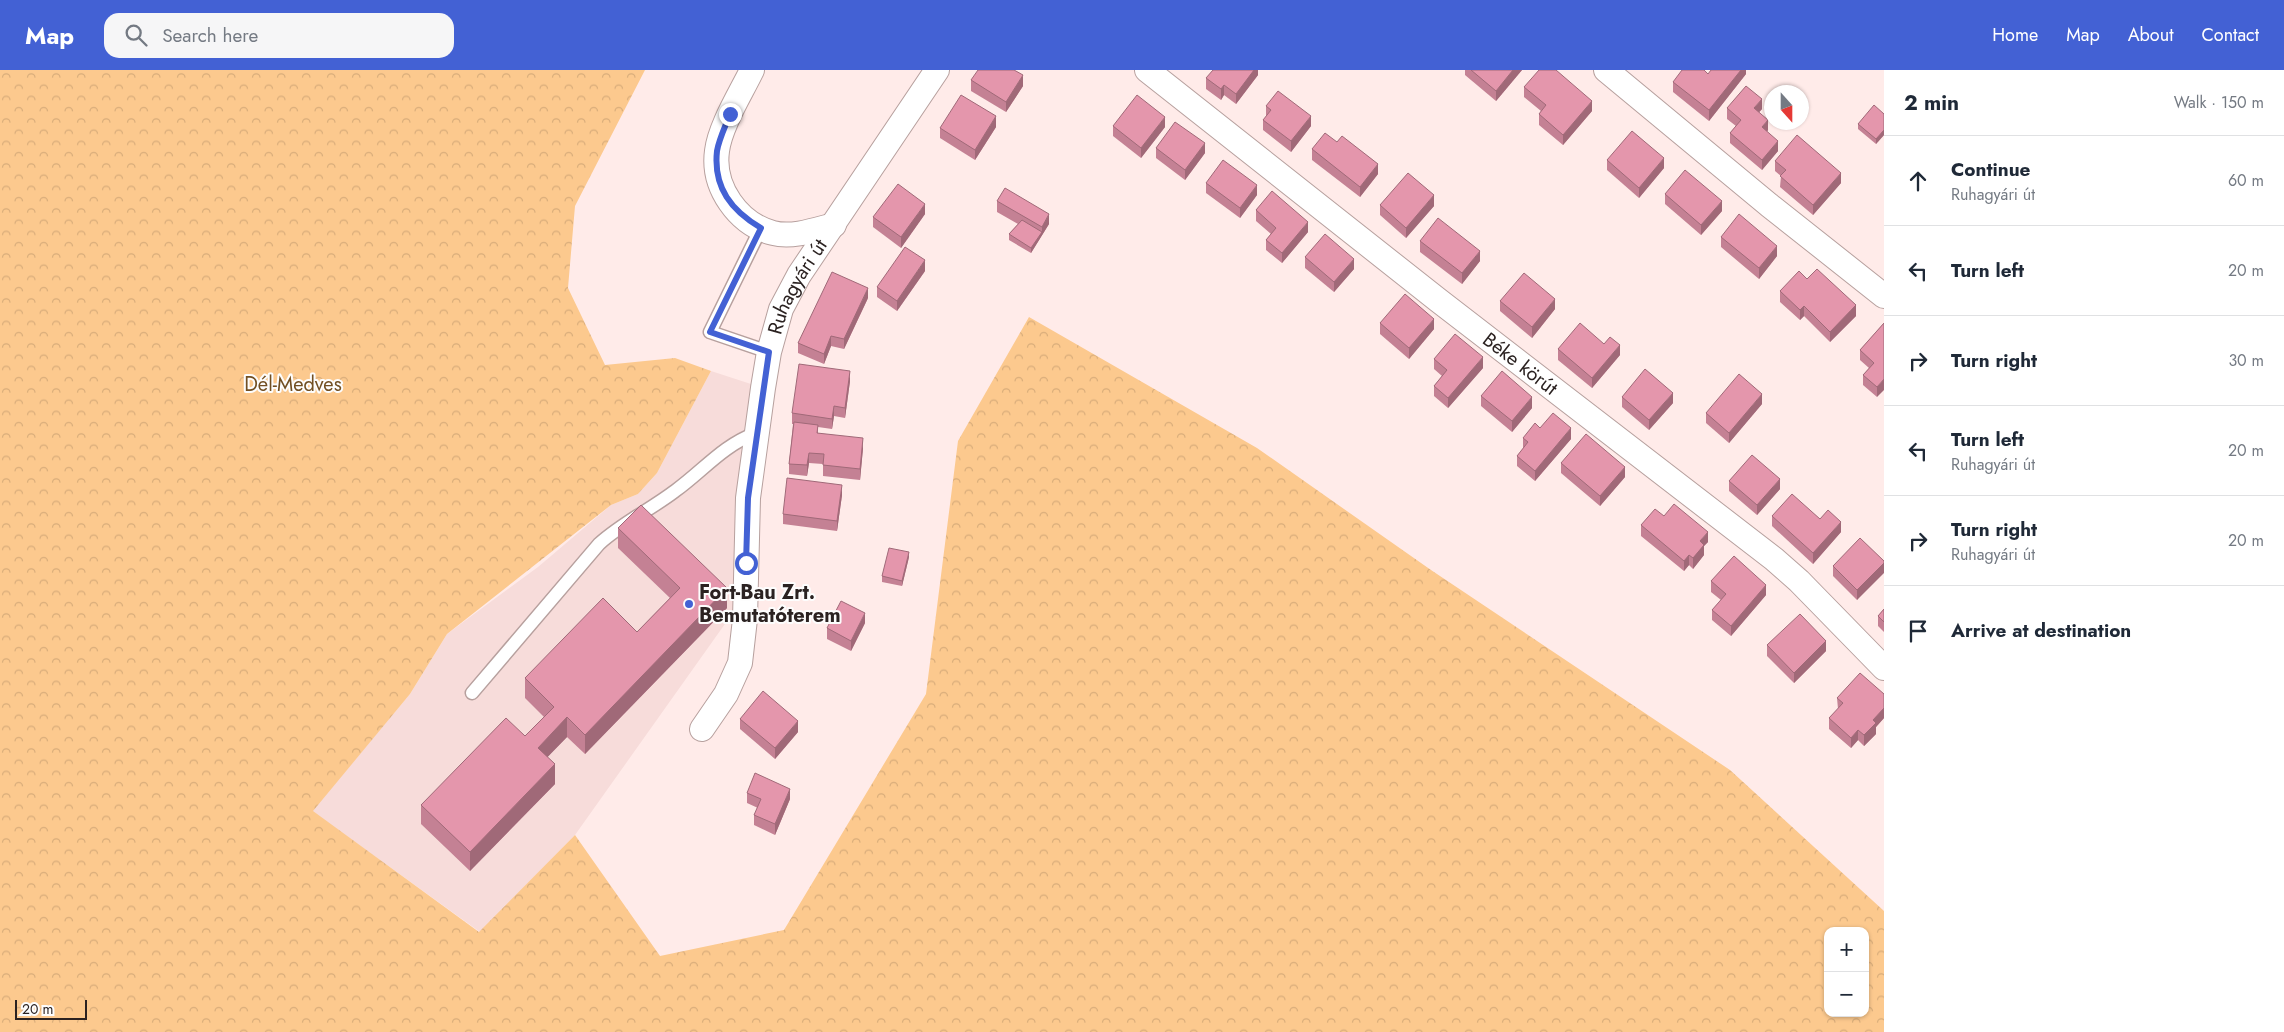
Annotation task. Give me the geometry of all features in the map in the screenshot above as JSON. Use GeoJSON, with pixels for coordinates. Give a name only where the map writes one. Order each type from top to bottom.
{"type":"FeatureCollection","features":[{"type":"Feature","properties":{"kind":"street","name":"Ruhagyári út"},"geometry":{"type":"LineString","coordinates":[[752,70],[730,114],[717,151],[719,183],[726,197],[744,218],[774,233],[796,234],[834,225]]}},
{"type":"Feature","properties":{"kind":"street","name":"Ruhagyári út"},"geometry":{"type":"LineString","coordinates":[[702,729],[726,694],[740,663],[745,620],[748,498],[769,352],[780,309],[799,275],[937,70]]}},
{"type":"Feature","properties":{"kind":"street","name":"Béke körút"},"geometry":{"type":"LineString","coordinates":[[1147,70],[1431,294],[1774,560],[1799,581],[1884,668]]}},
{"type":"Feature","properties":{"kind":"street"},"geometry":{"type":"LineString","coordinates":[[1606,70],[1769,206],[1884,296]]}},
{"type":"Feature","properties":{"kind":"lane"},"geometry":{"type":"LineString","coordinates":[[761,228],[710,332],[769,352]]}},
{"type":"Feature","properties":{"kind":"lane"},"geometry":{"type":"LineString","coordinates":[[472,693],[599,544],[617,528],[675,491],[733,443],[756,433]]}},
{"type":"Feature","properties":{"kind":"shaded area"},"geometry":{"type":"Polygon","coordinates":[[[711,371],[754,385],[737,607],[575,835],[480,932],[312,811],[410,694],[447,634],[538,567],[611,505],[638,494],[657,473],[711,371]]]}},
{"type":"Feature","properties":{"kind":"green space","name":"Dél-Medves"},"geometry":{"type":"Polygon","coordinates":[[[0,70],[645,70],[575,206],[568,288],[605,365],[675,358],[711,371],[657,473],[638,494],[611,505],[447,634],[410,694],[313,811],[479,932],[575,835],[660,956],[784,930],[926,694],[958,441],[1029,317],[1257,448],[1431,570],[1730,770],[1884,911],[1884,1032],[0,1032],[0,70]]]}},
{"type":"Feature","properties":{"kind":"building"},"geometry":{"type":"Polygon","coordinates":[[[978,70],[1014,70],[1023,75],[1006,102],[971,80],[978,70]]]}},
{"type":"Feature","properties":{"kind":"building"},"geometry":{"type":"Polygon","coordinates":[[[1213,70],[1254,70],[1236,94],[1224,85],[1221,89],[1206,78],[1213,70]]]}},
{"type":"Feature","properties":{"kind":"building"},"geometry":{"type":"Polygon","coordinates":[[[1471,70],[1513,70],[1496,91],[1471,70]]]}},
{"type":"Feature","properties":{"kind":"building"},"geometry":{"type":"Polygon","coordinates":[[[1539,70],[1556,70],[1592,101],[1563,135],[1539,114],[1546,105],[1524,87],[1539,70]]]}},
{"type":"Feature","properties":{"kind":"building"},"geometry":{"type":"Polygon","coordinates":[[[1682,70],[1704,70],[1708,74],[1711,70],[1741,70],[1709,110],[1673,82],[1682,70]]]}},
{"type":"Feature","properties":{"kind":"building"},"geometry":{"type":"Polygon","coordinates":[[[1746,86],[1762,99],[1754,108],[1764,117],[1764,125],[1762,127],[1764,130],[1778,141],[1762,160],[1730,133],[1741,120],[1727,108],[1746,86]]]}},
{"type":"Feature","properties":{"kind":"building"},"geometry":{"type":"Polygon","coordinates":[[[1278,91],[1311,116],[1291,141],[1263,120],[1271,110],[1266,106],[1278,91]]]}},
{"type":"Feature","properties":{"kind":"building"},"geometry":{"type":"Polygon","coordinates":[[[961,95],[996,116],[975,150],[940,128],[961,95]]]}},
{"type":"Feature","properties":{"kind":"building"},"geometry":{"type":"Polygon","coordinates":[[[1137,95],[1165,117],[1141,148],[1113,126],[1137,95]]]}},
{"type":"Feature","properties":{"kind":"building"},"geometry":{"type":"Polygon","coordinates":[[[1874,105],[1884,114],[1884,130],[1876,139],[1858,124],[1874,105]]]}},
{"type":"Feature","properties":{"kind":"building"},"geometry":{"type":"Polygon","coordinates":[[[1175,122],[1205,143],[1185,170],[1156,148],[1175,122]]]}},
{"type":"Feature","properties":{"kind":"building"},"geometry":{"type":"Polygon","coordinates":[[[1632,131],[1664,158],[1639,188],[1607,160],[1632,131]]]}},
{"type":"Feature","properties":{"kind":"building"},"geometry":{"type":"Polygon","coordinates":[[[1325,133],[1337,142],[1342,136],[1378,164],[1360,187],[1312,149],[1325,133]]]}},
{"type":"Feature","properties":{"kind":"building"},"geometry":{"type":"Polygon","coordinates":[[[1797,135],[1841,173],[1813,205],[1780,176],[1786,170],[1775,161],[1797,135]]]}},
{"type":"Feature","properties":{"kind":"building"},"geometry":{"type":"Polygon","coordinates":[[[1223,160],[1257,185],[1240,208],[1206,183],[1223,160]]]}},
{"type":"Feature","properties":{"kind":"building"},"geometry":{"type":"Polygon","coordinates":[[[1685,170],[1722,201],[1701,225],[1665,194],[1685,170]]]}},
{"type":"Feature","properties":{"kind":"building"},"geometry":{"type":"Polygon","coordinates":[[[1408,173],[1434,195],[1406,228],[1380,205],[1408,173]]]}},
{"type":"Feature","properties":{"kind":"building"},"geometry":{"type":"Polygon","coordinates":[[[898,184],[925,204],[901,237],[873,217],[898,184]]]}},
{"type":"Feature","properties":{"kind":"building"},"geometry":{"type":"Polygon","coordinates":[[[1005,188],[1049,214],[1042,227],[997,201],[1005,188]]]}},
{"type":"Feature","properties":{"kind":"building"},"geometry":{"type":"Polygon","coordinates":[[[1272,191],[1308,222],[1282,253],[1266,240],[1276,228],[1256,210],[1272,191]]]}},
{"type":"Feature","properties":{"kind":"building"},"geometry":{"type":"Polygon","coordinates":[[[1739,214],[1777,246],[1759,268],[1721,237],[1739,214]]]}},
{"type":"Feature","properties":{"kind":"building"},"geometry":{"type":"Polygon","coordinates":[[[1438,218],[1480,251],[1462,273],[1420,241],[1438,218]]]}},
{"type":"Feature","properties":{"kind":"building"},"geometry":{"type":"Polygon","coordinates":[[[1022,220],[1042,232],[1031,248],[1009,234],[1022,220]]]}},
{"type":"Feature","properties":{"kind":"building"},"geometry":{"type":"Polygon","coordinates":[[[1325,234],[1354,259],[1334,282],[1305,257],[1325,234]]]}},
{"type":"Feature","properties":{"kind":"building"},"geometry":{"type":"Polygon","coordinates":[[[905,247],[925,260],[897,301],[877,287],[905,247]]]}},
{"type":"Feature","properties":{"kind":"building"},"geometry":{"type":"Polygon","coordinates":[[[1817,269],[1856,305],[1830,332],[1804,306],[1800,310],[1780,291],[1799,271],[1807,279],[1817,269]]]}},
{"type":"Feature","properties":{"kind":"building"},"geometry":{"type":"Polygon","coordinates":[[[832,272],[868,288],[844,339],[831,336],[824,354],[798,343],[832,272]]]}},
{"type":"Feature","properties":{"kind":"building"},"geometry":{"type":"Polygon","coordinates":[[[1524,273],[1555,299],[1532,327],[1500,301],[1524,273]]]}},
{"type":"Feature","properties":{"kind":"building"},"geometry":{"type":"Polygon","coordinates":[[[1405,294],[1434,319],[1409,348],[1380,323],[1405,294]]]}},
{"type":"Feature","properties":{"kind":"building"},"geometry":{"type":"Polygon","coordinates":[[[1580,323],[1604,344],[1610,337],[1620,345],[1592,378],[1558,349],[1580,323]]]}},
{"type":"Feature","properties":{"kind":"building"},"geometry":{"type":"Polygon","coordinates":[[[1884,323],[1884,379],[1877,387],[1863,375],[1874,363],[1860,350],[1884,323]]]}},
{"type":"Feature","properties":{"kind":"building"},"geometry":{"type":"Polygon","coordinates":[[[1455,334],[1483,357],[1448,398],[1434,386],[1447,370],[1434,359],[1455,334]]]}},
{"type":"Feature","properties":{"kind":"building"},"geometry":{"type":"Polygon","coordinates":[[[799,364],[850,371],[845,408],[834,406],[832,419],[792,413],[799,364]]]}},
{"type":"Feature","properties":{"kind":"building"},"geometry":{"type":"Polygon","coordinates":[[[1645,369],[1673,393],[1649,420],[1622,397],[1645,369]]]}},
{"type":"Feature","properties":{"kind":"building"},"geometry":{"type":"Polygon","coordinates":[[[1502,371],[1532,397],[1512,421],[1481,396],[1502,371]]]}},
{"type":"Feature","properties":{"kind":"building"},"geometry":{"type":"Polygon","coordinates":[[[1739,374],[1762,394],[1729,433],[1706,413],[1739,374]]]}},
{"type":"Feature","properties":{"kind":"building"},"geometry":{"type":"Polygon","coordinates":[[[1553,413],[1571,428],[1535,471],[1517,456],[1528,442],[1523,438],[1535,423],[1540,428],[1553,413]]]}},
{"type":"Feature","properties":{"kind":"building"},"geometry":{"type":"Polygon","coordinates":[[[794,422],[818,425],[817,433],[863,438],[860,469],[823,465],[824,454],[809,453],[807,465],[789,464],[794,422]]]}},
{"type":"Feature","properties":{"kind":"building"},"geometry":{"type":"Polygon","coordinates":[[[1586,434],[1625,467],[1600,496],[1561,463],[1586,434]]]}},
{"type":"Feature","properties":{"kind":"building"},"geometry":{"type":"Polygon","coordinates":[[[1752,455],[1780,479],[1757,505],[1729,481],[1752,455]]]}},
{"type":"Feature","properties":{"kind":"building"},"geometry":{"type":"Polygon","coordinates":[[[787,478],[842,485],[837,521],[783,514],[787,478]]]}},
{"type":"Feature","properties":{"kind":"building"},"geometry":{"type":"Polygon","coordinates":[[[1792,494],[1820,519],[1828,510],[1841,522],[1813,553],[1772,516],[1792,494]]]}},
{"type":"Feature","properties":{"kind":"building"},"geometry":{"type":"Polygon","coordinates":[[[1674,504],[1708,532],[1700,541],[1704,545],[1693,558],[1689,555],[1684,561],[1641,525],[1655,509],[1664,516],[1674,504]]]}},
{"type":"Feature","properties":{"kind":"building"},"geometry":{"type":"Polygon","coordinates":[[[641,505],[727,588],[585,735],[567,717],[538,748],[555,764],[470,852],[421,805],[506,718],[525,736],[554,707],[525,678],[603,598],[637,632],[680,588],[618,528],[641,505]]]}},
{"type":"Feature","properties":{"kind":"building"},"geometry":{"type":"Polygon","coordinates":[[[1860,538],[1884,563],[1857,590],[1833,566],[1860,538]]]}},
{"type":"Feature","properties":{"kind":"building"},"geometry":{"type":"Polygon","coordinates":[[[889,548],[909,552],[902,581],[882,576],[889,548]]]}},
{"type":"Feature","properties":{"kind":"building"},"geometry":{"type":"Polygon","coordinates":[[[1734,556],[1766,585],[1731,626],[1712,610],[1726,594],[1711,581],[1734,556]]]}},
{"type":"Feature","properties":{"kind":"building"},"geometry":{"type":"Polygon","coordinates":[[[841,601],[865,613],[851,641],[827,628],[841,601]]]}},
{"type":"Feature","properties":{"kind":"building"},"geometry":{"type":"Polygon","coordinates":[[[1884,609],[1884,622],[1878,616],[1884,609]]]}},
{"type":"Feature","properties":{"kind":"building"},"geometry":{"type":"Polygon","coordinates":[[[1800,614],[1826,641],[1794,673],[1767,645],[1800,614]]]}},
{"type":"Feature","properties":{"kind":"building"},"geometry":{"type":"Polygon","coordinates":[[[1860,673],[1884,694],[1884,708],[1873,720],[1876,723],[1864,735],[1858,730],[1851,738],[1829,718],[1843,703],[1837,698],[1860,673]]]}},
{"type":"Feature","properties":{"kind":"building"},"geometry":{"type":"Polygon","coordinates":[[[763,691],[798,721],[775,748],[740,719],[763,691]]]}},
{"type":"Feature","properties":{"kind":"building"},"geometry":{"type":"Polygon","coordinates":[[[755,773],[790,789],[775,824],[754,815],[761,799],[747,793],[755,773]]]}},
{"type":"Feature","properties":{"kind":"place","name":"Fort-Bau Zrt. Bemutatóterem"},"geometry":{"type":"Point","coordinates":[689,604]}},
{"type":"Feature","properties":{"kind":"route"},"geometry":{"type":"LineString","coordinates":[[730,114],[717,151],[719,183],[726,197],[744,218],[761,228],[710,332],[769,352],[748,498],[746,563]]}}]}
